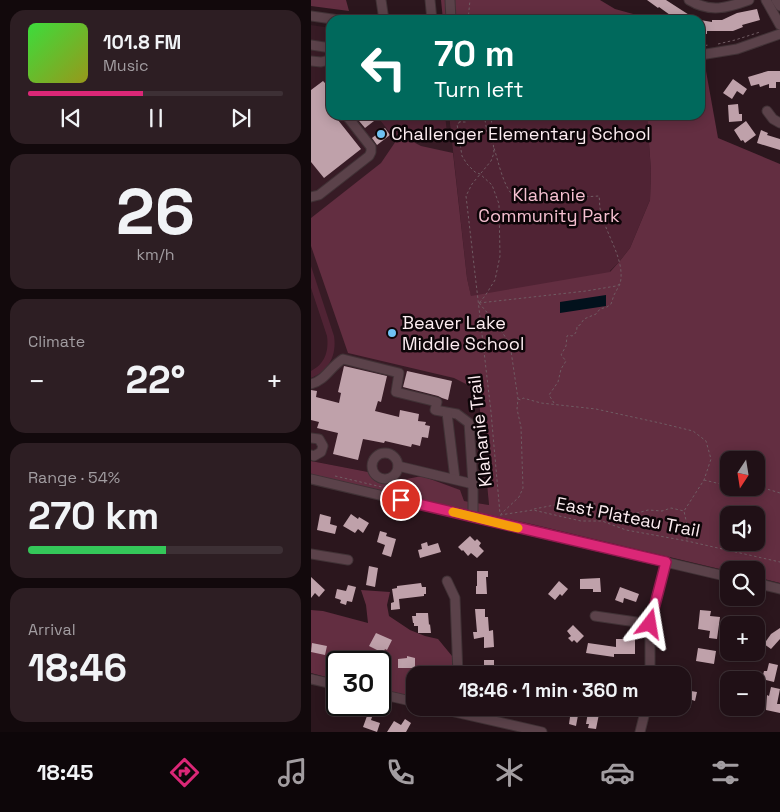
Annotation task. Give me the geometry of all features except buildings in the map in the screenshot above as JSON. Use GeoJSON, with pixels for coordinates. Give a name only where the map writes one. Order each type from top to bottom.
{"type":"FeatureCollection","features":[{"type":"Feature","properties":{"kind":"street"},"geometry":{"type":"LineString","coordinates":[[381,0],[383,15]]}},
{"type":"Feature","properties":{"kind":"street"},"geometry":{"type":"LineString","coordinates":[[430,0],[432,15]]}},
{"type":"Feature","properties":{"kind":"street"},"geometry":{"type":"LineString","coordinates":[[450,0],[451,15]]}},
{"type":"Feature","properties":{"kind":"street"},"geometry":{"type":"LineString","coordinates":[[689,0],[702,7],[716,8],[731,6],[749,0]]}},
{"type":"Feature","properties":{"kind":"street"},"geometry":{"type":"LineString","coordinates":[[766,0],[780,25]]}},
{"type":"Feature","properties":{"kind":"street"},"geometry":{"type":"LineString","coordinates":[[776,0],[780,6]]}},
{"type":"Feature","properties":{"kind":"street"},"geometry":{"type":"LineString","coordinates":[[311,16],[326,18]]}},
{"type":"Feature","properties":{"kind":"street"},"geometry":{"type":"LineString","coordinates":[[705,54],[737,48],[780,34]]}},
{"type":"Feature","properties":{"kind":"street"},"geometry":{"type":"LineString","coordinates":[[311,45],[326,47]]}},
{"type":"Feature","properties":{"kind":"street"},"geometry":{"type":"LineString","coordinates":[[311,61],[326,61]]}},
{"type":"Feature","properties":{"kind":"street"},"geometry":{"type":"LineString","coordinates":[[767,111],[773,119],[780,123]]}},
{"type":"Feature","properties":{"kind":"street"},"geometry":{"type":"LineString","coordinates":[[311,197],[319,195],[369,156],[371,147],[350,120]]}},
{"type":"Feature","properties":{"kind":"street"},"geometry":{"type":"LineString","coordinates":[[311,384],[320,380],[335,364],[343,359],[399,373],[396,392],[437,402],[435,410],[457,414],[469,423],[473,517]]}},
{"type":"Feature","properties":{"kind":"street"},"geometry":{"type":"LineString","coordinates":[[447,413],[455,480]]}},
{"type":"Feature","properties":{"kind":"street"},"geometry":{"type":"LineString","coordinates":[[311,438],[319,439],[323,446],[321,452],[314,456],[311,455]]}},
{"type":"Feature","properties":{"kind":"street"},"geometry":{"type":"LineString","coordinates":[[398,466],[473,484]]}},
{"type":"Feature","properties":{"kind":"street"},"geometry":{"type":"LineString","coordinates":[[311,479],[720,575]]}},
{"type":"Feature","properties":{"kind":"street"},"geometry":{"type":"LineString","coordinates":[[311,554],[348,560]]}},
{"type":"Feature","properties":{"kind":"street"},"geometry":{"type":"LineString","coordinates":[[650,666],[650,624],[666,562]]}},
{"type":"Feature","properties":{"kind":"street"},"geometry":{"type":"LineString","coordinates":[[447,581],[455,598],[458,666]]}},
{"type":"Feature","properties":{"kind":"street"},"geometry":{"type":"LineString","coordinates":[[765,585],[780,589]]}},
{"type":"Feature","properties":{"kind":"street"},"geometry":{"type":"LineString","coordinates":[[595,616],[650,624]]}},
{"type":"Feature","properties":{"kind":"street"},"geometry":{"type":"LineString","coordinates":[[311,679],[326,682]]}},
{"type":"Feature","properties":{"kind":"street"},"geometry":{"type":"LineString","coordinates":[[391,697],[406,700]]}},
{"type":"Feature","properties":{"kind":"street"},"geometry":{"type":"LineString","coordinates":[[475,716],[504,728],[542,732]]}},
{"type":"Feature","properties":{"kind":"street"},"geometry":{"type":"LineString","coordinates":[[640,732],[644,716]]}},
{"type":"Feature","properties":{"kind":"path"},"geometry":{"type":"LineString","coordinates":[[468,15],[470,0]]}},
{"type":"Feature","properties":{"kind":"path"},"geometry":{"type":"LineString","coordinates":[[705,46],[735,40],[760,32]]}},
{"type":"Feature","properties":{"kind":"path"},"geometry":{"type":"LineString","coordinates":[[483,120],[506,184],[515,197],[531,200],[599,196],[601,212],[619,262],[621,279],[611,304],[584,319],[581,325],[577,326],[575,335],[567,336],[566,346],[561,355],[566,361],[561,369],[558,382],[549,395],[554,403]]}},
{"type":"Feature","properties":{"kind":"path","name":"Klahanie Trail"},"geometry":{"type":"LineString","coordinates":[[491,120],[493,153],[491,161],[472,184],[466,196],[492,422],[500,514]]}},
{"type":"Feature","properties":{"kind":"path"},"geometry":{"type":"LineString","coordinates":[[460,122],[457,124],[462,156],[475,172],[492,185],[499,204],[500,256],[495,280],[478,303]]}},
{"type":"Feature","properties":{"kind":"path"},"geometry":{"type":"LineString","coordinates":[[478,303],[586,291],[619,284]]}},
{"type":"Feature","properties":{"kind":"path"},"geometry":{"type":"LineString","coordinates":[[478,303],[496,324],[509,344],[521,427],[523,488],[519,497],[500,514]]}},
{"type":"Feature","properties":{"kind":"path"},"geometry":{"type":"LineString","coordinates":[[518,399],[521,400],[523,398],[541,403],[596,409],[624,415],[693,431],[706,441],[711,459],[704,480],[683,510],[687,525],[687,541]]}},
{"type":"Feature","properties":{"kind":"path"},"geometry":{"type":"LineString","coordinates":[[704,480],[720,484]]}},
{"type":"Feature","properties":{"kind":"path"},"geometry":{"type":"LineString","coordinates":[[765,489],[780,493]]}},
{"type":"Feature","properties":{"kind":"path"},"geometry":{"type":"LineString","coordinates":[[533,510],[560,504],[579,506],[591,503],[634,514],[647,510],[661,511],[671,508],[683,510]]}},
{"type":"Feature","properties":{"kind":"path","name":"East Plateau Trail"},"geometry":{"type":"LineString","coordinates":[[500,514],[533,510],[581,521],[602,521],[626,530],[687,541],[780,562]]}},
{"type":"Feature","properties":{"kind":"shaded area"},"geometry":{"type":"Polygon","coordinates":[[[311,0],[346,0],[349,11],[311,6],[311,0]]]}},
{"type":"Feature","properties":{"kind":"shaded area"},"geometry":{"type":"Polygon","coordinates":[[[441,0],[600,0],[615,9],[637,15],[442,15],[441,0]]]}},
{"type":"Feature","properties":{"kind":"shaded area","name":"Beaver Lake Middle School"},"geometry":{"type":"Polygon","coordinates":[[[311,25],[326,27],[326,120],[450,120],[489,505],[464,501],[422,476],[406,479],[376,480],[368,472],[311,461],[311,25]]]}},
{"type":"Feature","properties":{"kind":"shaded area"},"geometry":{"type":"Polygon","coordinates":[[[706,71],[718,138],[780,164],[780,583],[765,579],[765,561],[720,561],[720,569],[531,524],[311,476],[311,461],[368,472],[377,480],[406,479],[422,476],[460,490],[464,501],[489,505],[478,390],[454,378],[348,353],[311,246],[311,218],[381,163],[400,135],[421,146],[453,153],[467,278],[471,296],[610,272],[630,248],[650,200],[651,171],[647,120],[705,120],[706,71]]]}},
{"type":"Feature","properties":{"kind":"shaded area"},"geometry":{"type":"Polygon","coordinates":[[[361,590],[390,592],[387,605],[389,616],[410,630],[438,639],[452,656],[453,666],[406,666],[406,695],[391,692],[391,651],[326,651],[326,677],[311,673],[311,610],[323,611],[368,623],[366,605],[361,590]]]}},
{"type":"Feature","properties":{"kind":"green space"},"geometry":{"type":"Polygon","coordinates":[[[380,120],[446,120],[448,142],[428,141],[417,135],[392,135],[380,120]]]}},
{"type":"Feature","properties":{"kind":"green space","name":"Klahanie Community Park"},"geometry":{"type":"Polygon","coordinates":[[[450,120],[647,120],[651,171],[650,200],[630,248],[610,271],[621,285],[471,297],[467,278],[450,120]]]}},
{"type":"Feature","properties":{"kind":"green space"},"geometry":{"type":"Polygon","coordinates":[[[311,266],[335,343],[333,356],[327,367],[311,378],[311,371],[320,365],[327,352],[327,336],[311,288],[311,266]]]}},
{"type":"Feature","properties":{"kind":"water"},"geometry":{"type":"Polygon","coordinates":[[[606,295],[606,306],[560,313],[560,302],[606,295]]]}},
{"type":"Feature","properties":{"kind":"slow traffic"},"geometry":{"type":"LineString","coordinates":[[453,512],[518,528]]}},
{"type":"Feature","properties":{"kind":"place","name":"Challenger Elementary School"},"geometry":{"type":"Point","coordinates":[381,134]}},
{"type":"Feature","properties":{"kind":"place","name":"Beaver Lake Middle School"},"geometry":{"type":"Point","coordinates":[392,333]}},
{"type":"Feature","properties":{"kind":"route"},"geometry":{"type":"LineString","coordinates":[[401,500],[666,562],[650,624]]}}]}
